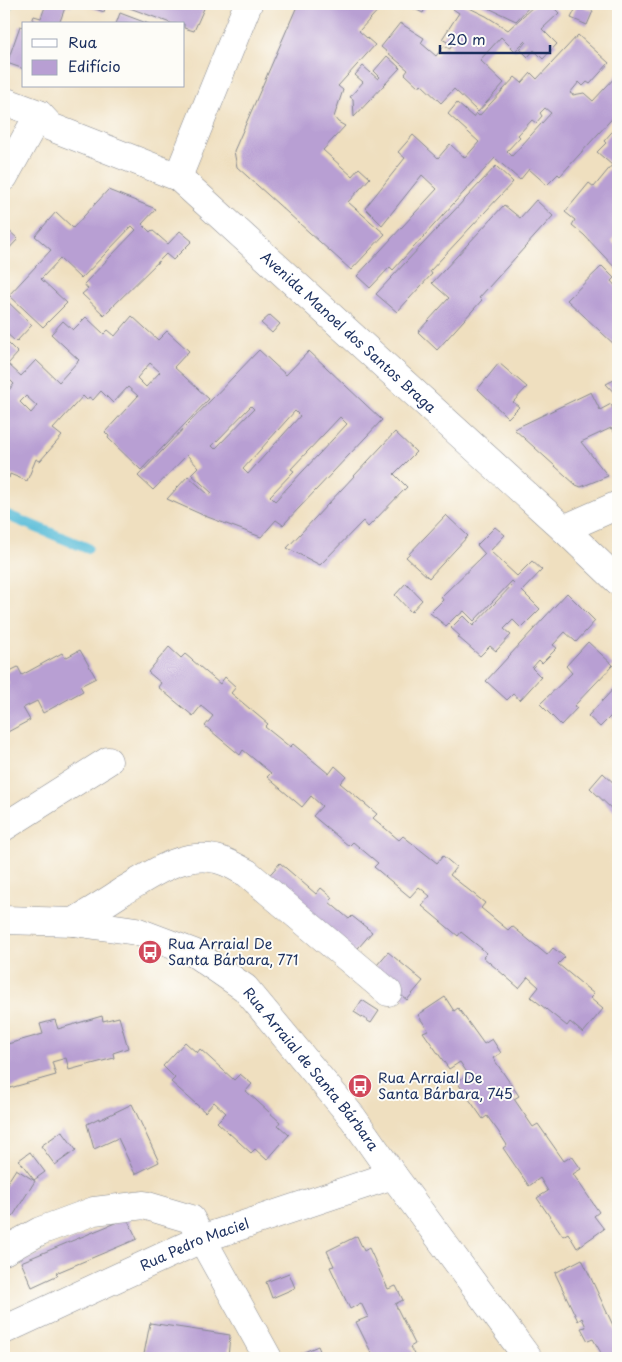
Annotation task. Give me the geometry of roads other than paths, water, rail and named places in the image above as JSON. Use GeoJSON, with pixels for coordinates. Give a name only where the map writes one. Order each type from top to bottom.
{"type":"FeatureCollection","features":[{"type":"Feature","properties":{"kind":"street"},"geometry":{"type":"LineString","coordinates":[[178,177],[248,4]]}},
{"type":"Feature","properties":{"kind":"street"},"geometry":{"type":"LineString","coordinates":[[4,102],[41,123]]}},
{"type":"Feature","properties":{"kind":"street"},"geometry":{"type":"LineString","coordinates":[[4,120],[41,123]]}},
{"type":"Feature","properties":{"kind":"street"},"geometry":{"type":"LineString","coordinates":[[4,177],[41,123]]}},
{"type":"Feature","properties":{"kind":"street","name":"Avenida Manoel dos Santos Braga"},"geometry":{"type":"LineString","coordinates":[[41,123],[178,177],[564,529],[618,581]]}},
{"type":"Feature","properties":{"kind":"street"},"geometry":{"type":"LineString","coordinates":[[564,529],[618,505]]}},
{"type":"Feature","properties":{"kind":"street"},"geometry":{"type":"LineString","coordinates":[[4,827],[108,761]]}},
{"type":"Feature","properties":{"kind":"street"},"geometry":{"type":"LineString","coordinates":[[74,922],[162,868],[179,861],[215,858],[247,873],[388,992]]}},
{"type":"Feature","properties":{"kind":"street","name":"Rua Arraial de Santa Bárbara"},"geometry":{"type":"LineString","coordinates":[[4,920],[74,922],[136,931],[194,953],[245,988],[353,1118],[393,1176],[528,1358]]}},
{"type":"Feature","properties":{"kind":"street","name":"Rua Pedro Maciel"},"geometry":{"type":"LineString","coordinates":[[4,1330],[201,1239],[393,1176]]}},
{"type":"Feature","properties":{"kind":"street"},"geometry":{"type":"LineString","coordinates":[[4,1251],[40,1232],[94,1211],[144,1204],[190,1219],[213,1256],[268,1358]]}},
{"type":"Feature","properties":{"kind":"waterway"},"geometry":{"type":"LineString","coordinates":[[4,7],[8,4]]}},
{"type":"Feature","properties":{"kind":"waterway"},"geometry":{"type":"LineString","coordinates":[[4,514],[87,548]]}},
{"type":"Feature","properties":{"kind":"place","name":"Rua Arraial De Santa Bárbara, 771"},"geometry":{"type":"Point","coordinates":[150,952]}},
{"type":"Feature","properties":{"kind":"place","name":"Rua Arraial De Santa Bárbara, 745"},"geometry":{"type":"Point","coordinates":[360,1086]}}]}
